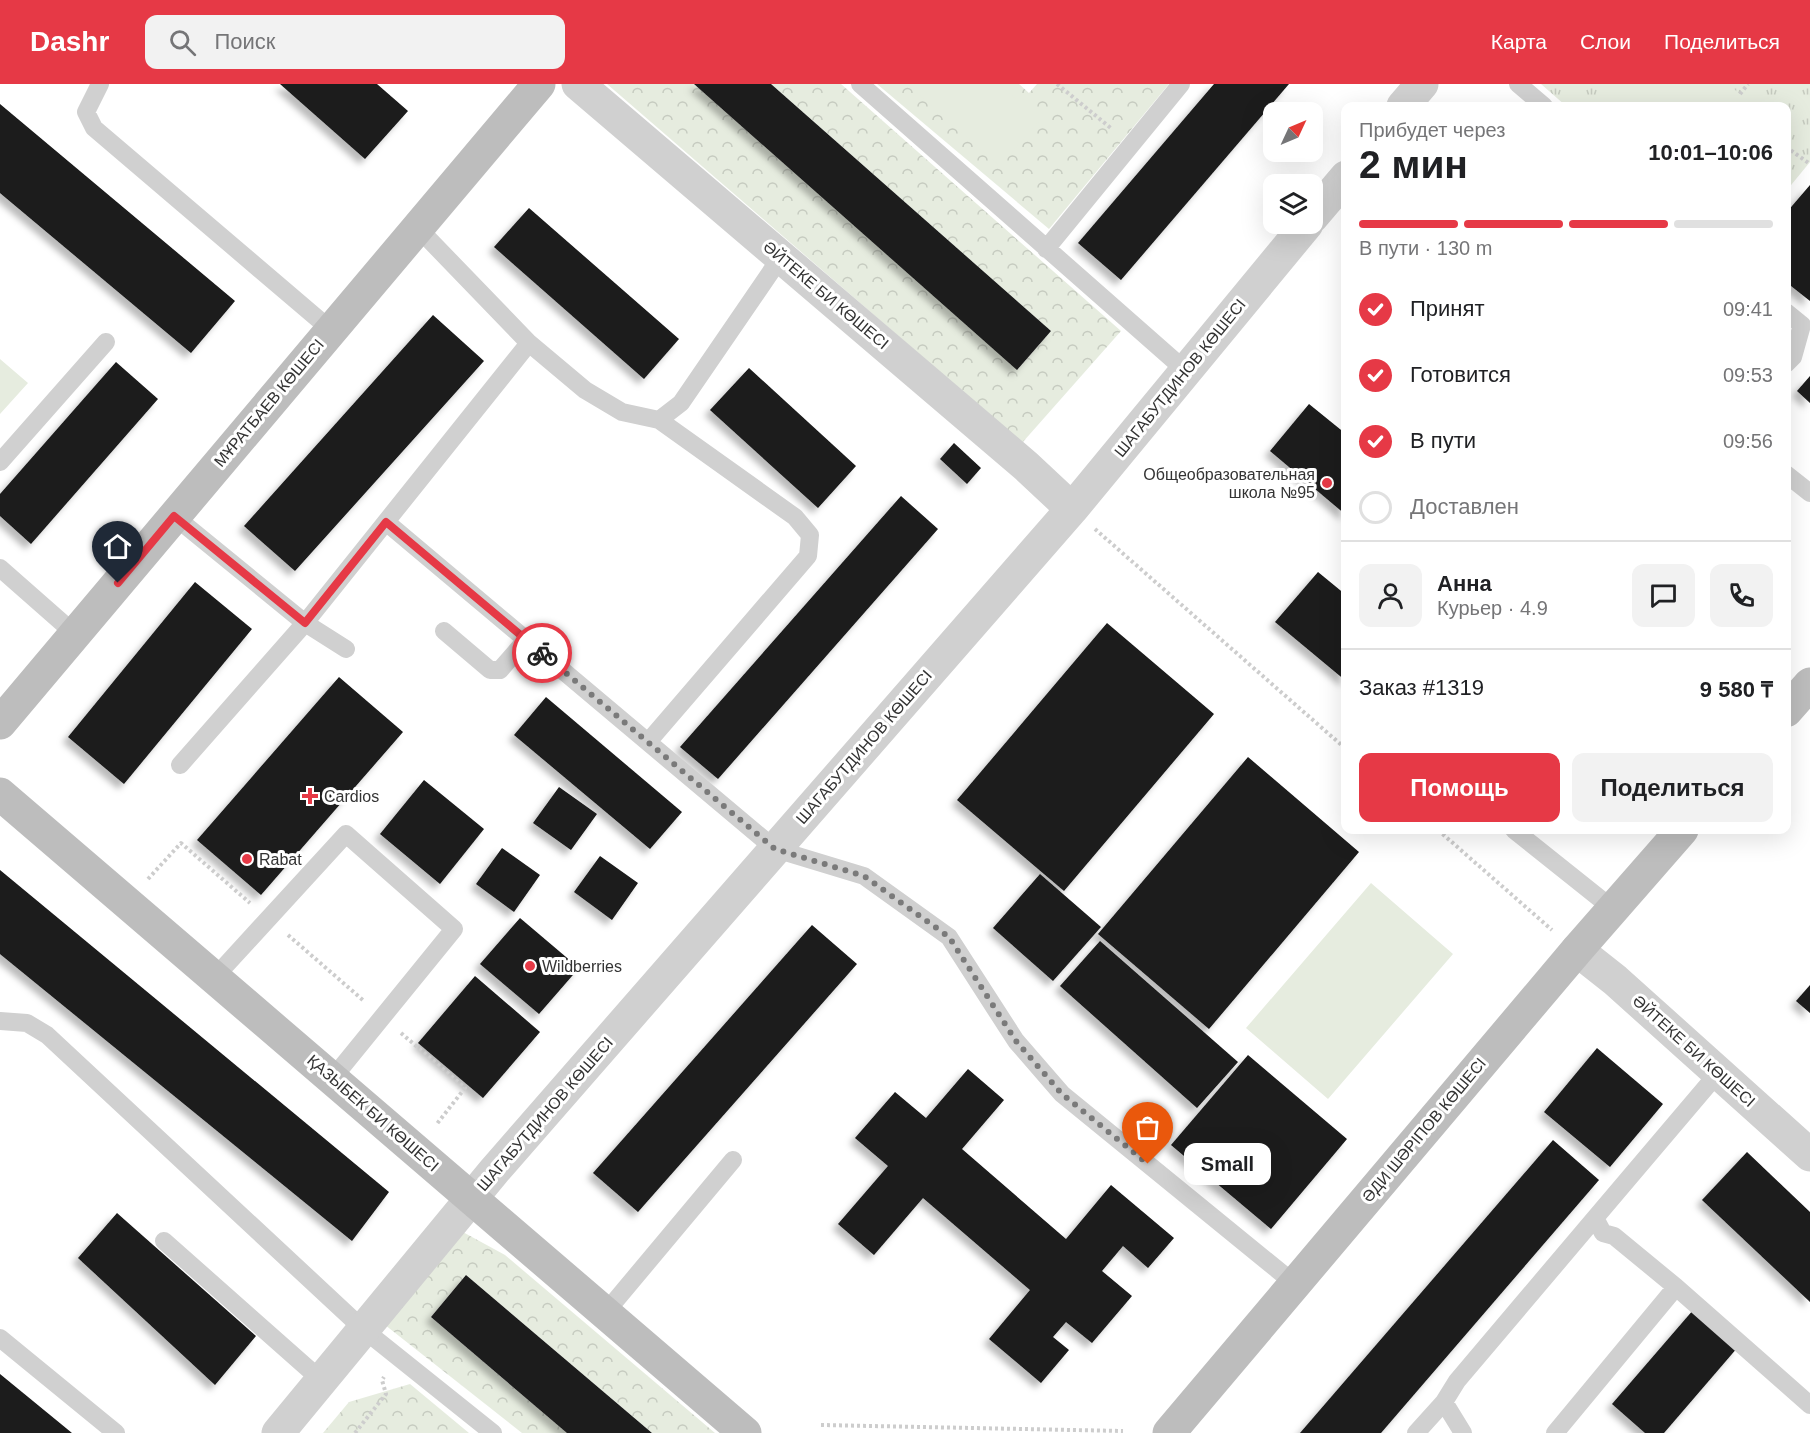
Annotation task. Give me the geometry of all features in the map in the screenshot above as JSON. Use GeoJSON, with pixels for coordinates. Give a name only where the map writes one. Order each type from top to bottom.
{"type":"FeatureCollection","features":[{"type":"Feature","properties":{"kind":"street","name":"МҰРАТБАЕВ КӨШЕСІ"},"geometry":{"type":"LineString","coordinates":[[0,723],[539,84]]}},
{"type":"Feature","properties":{"kind":"street","name":"ӘЙТЕКЕ БИ КӨШЕСІ"},"geometry":{"type":"LineString","coordinates":[[578,84],[1026,466],[1072,509]]}},
{"type":"Feature","properties":{"kind":"street"},"geometry":{"type":"LineString","coordinates":[[1406,102],[1422,84]]}},
{"type":"Feature","properties":{"kind":"street"},"geometry":{"type":"LineString","coordinates":[[1323,204],[1341,183]]}},
{"type":"Feature","properties":{"kind":"street","name":"ШАГАБУТДИНОВ КӨШЕСІ"},"geometry":{"type":"LineString","coordinates":[[278,1433],[472,1198],[1072,509],[1299,234]]}},
{"type":"Feature","properties":{"kind":"street"},"geometry":{"type":"LineString","coordinates":[[1791,705],[1810,684]]}},
{"type":"Feature","properties":{"kind":"street","name":"ҚАЗЫБЕК БИ КӨШЕСІ"},"geometry":{"type":"LineString","coordinates":[[0,794],[745,1433]]}},
{"type":"Feature","properties":{"kind":"street","name":"ӘДИ ШӘРІПОВ КӨШЕСІ"},"geometry":{"type":"LineString","coordinates":[[1169,1433],[1577,950],[1679,834]]}},
{"type":"Feature","properties":{"kind":"street","name":"ӘЙТЕКЕ БИ КӨШЕСІ"},"geometry":{"type":"LineString","coordinates":[[1577,950],[1615,980],[1810,1155]]}},
{"type":"Feature","properties":{"kind":"lane"},"geometry":{"type":"LineString","coordinates":[[100,84],[86,112],[94,128],[331,330]]}},
{"type":"Feature","properties":{"kind":"lane"},"geometry":{"type":"LineString","coordinates":[[860,84],[1186,371]]}},
{"type":"Feature","properties":{"kind":"lane"},"geometry":{"type":"LineString","coordinates":[[1046,249],[1181,84]]}},
{"type":"Feature","properties":{"kind":"lane"},"geometry":{"type":"LineString","coordinates":[[1518,84],[1539,102]]}},
{"type":"Feature","properties":{"kind":"lane"},"geometry":{"type":"LineString","coordinates":[[418,228],[529,344],[594,396],[622,412],[659,420],[795,517],[810,535],[808,556],[648,742]]}},
{"type":"Feature","properties":{"kind":"lane"},"geometry":{"type":"LineString","coordinates":[[659,420],[681,403],[781,257]]}},
{"type":"Feature","properties":{"kind":"lane"},"geometry":{"type":"LineString","coordinates":[[1791,316],[1802,325],[1791,359]]}},
{"type":"Feature","properties":{"kind":"lane"},"geometry":{"type":"LineString","coordinates":[[0,462],[106,342]]}},
{"type":"Feature","properties":{"kind":"lane"},"geometry":{"type":"LineString","coordinates":[[180,765],[305,623],[529,344]]}},
{"type":"Feature","properties":{"kind":"lane"},"geometry":{"type":"LineString","coordinates":[[1791,478],[1810,493]]}},
{"type":"Feature","properties":{"kind":"lane"},"geometry":{"type":"LineString","coordinates":[[174,516],[305,623],[346,649]]}},
{"type":"Feature","properties":{"kind":"lane"},"geometry":{"type":"LineString","coordinates":[[386,522],[775,849],[864,876],[949,937],[1016,1041],[1062,1094],[1295,1284]]}},
{"type":"Feature","properties":{"kind":"lane"},"geometry":{"type":"LineString","coordinates":[[0,568],[75,634]]}},
{"type":"Feature","properties":{"kind":"lane"},"geometry":{"type":"LineString","coordinates":[[444,631],[490,670],[500,670],[526,640]]}},
{"type":"Feature","properties":{"kind":"lane"},"geometry":{"type":"LineString","coordinates":[[214,978],[346,834],[454,929],[384,1018],[332,1078]]}},
{"type":"Feature","properties":{"kind":"lane"},"geometry":{"type":"LineString","coordinates":[[1519,834],[1613,909]]}},
{"type":"Feature","properties":{"kind":"lane"},"geometry":{"type":"LineString","coordinates":[[0,1021],[27,1023],[46,1035],[363,1329],[493,1433]]}},
{"type":"Feature","properties":{"kind":"lane"},"geometry":{"type":"LineString","coordinates":[[1416,1433],[1444,1402],[1457,1381],[1718,1073]]}},
{"type":"Feature","properties":{"kind":"lane"},"geometry":{"type":"LineString","coordinates":[[605,1313],[733,1160]]}},
{"type":"Feature","properties":{"kind":"lane"},"geometry":{"type":"LineString","coordinates":[[1595,1218],[1603,1233],[1614,1236],[1676,1287],[1810,1406]]}},
{"type":"Feature","properties":{"kind":"lane"},"geometry":{"type":"LineString","coordinates":[[164,1240],[321,1380]]}},
{"type":"Feature","properties":{"kind":"lane"},"geometry":{"type":"LineString","coordinates":[[1555,1433],[1676,1287]]}},
{"type":"Feature","properties":{"kind":"lane"},"geometry":{"type":"LineString","coordinates":[[0,1338],[116,1433]]}},
{"type":"Feature","properties":{"kind":"lane"},"geometry":{"type":"LineString","coordinates":[[1444,1402],[1463,1433]]}},
{"type":"Feature","properties":{"kind":"path"},"geometry":{"type":"LineString","coordinates":[[1057,84],[1131,145]]}},
{"type":"Feature","properties":{"kind":"path"},"geometry":{"type":"LineString","coordinates":[[1740,94],[1748,84]]}},
{"type":"Feature","properties":{"kind":"path"},"geometry":{"type":"LineString","coordinates":[[1791,151],[1810,164]]}},
{"type":"Feature","properties":{"kind":"path"},"geometry":{"type":"LineString","coordinates":[[1072,509],[1341,745]]}},
{"type":"Feature","properties":{"kind":"path"},"geometry":{"type":"LineString","coordinates":[[1442,834],[1550,928]]}},
{"type":"Feature","properties":{"kind":"path"},"geometry":{"type":"LineString","coordinates":[[148,880],[181,843],[465,1088],[435,1125]]}},
{"type":"Feature","properties":{"kind":"path"},"geometry":{"type":"LineString","coordinates":[[355,1433],[386,1394],[381,1380],[401,1359]]}},
{"type":"Feature","properties":{"kind":"path"},"geometry":{"type":"LineString","coordinates":[[820,1425],[1123,1431]]}},
{"type":"Feature","properties":{"kind":"green space"},"geometry":{"type":"Polygon","coordinates":[[[607,84],[694,84],[1018,369],[1051,331],[771,84],[841,84],[1121,331],[1022,443],[607,84]]]}},
{"type":"Feature","properties":{"kind":"green space"},"geometry":{"type":"Polygon","coordinates":[[[877,84],[1019,84],[1029,93],[1037,84],[1169,84],[1049,229],[877,84]]]}},
{"type":"Feature","properties":{"kind":"green space"},"geometry":{"type":"Polygon","coordinates":[[[907,84],[999,84],[1040,120],[1000,166],[907,84]]]}},
{"type":"Feature","properties":{"kind":"green space"},"geometry":{"type":"Polygon","coordinates":[[[1541,84],[1810,84],[1810,162],[1791,185],[1791,102],[1561,102],[1541,84]]]}},
{"type":"Feature","properties":{"kind":"green space"},"geometry":{"type":"Polygon","coordinates":[[[1728,84],[1749,102],[1624,102],[1604,85],[1728,84]]]}},
{"type":"Feature","properties":{"kind":"green space"},"geometry":{"type":"Polygon","coordinates":[[[0,359],[28,383],[0,414],[0,359]]]}},
{"type":"Feature","properties":{"kind":"green space"},"geometry":{"type":"Polygon","coordinates":[[[1371,883],[1453,954],[1328,1099],[1246,1028],[1371,883]]]}},
{"type":"Feature","properties":{"kind":"green space"},"geometry":{"type":"Polygon","coordinates":[[[461,1231],[505,1255],[715,1433],[652,1433],[466,1275],[431,1317],[567,1433],[522,1433],[380,1321],[461,1231]]]}},
{"type":"Feature","properties":{"kind":"green space"},"geometry":{"type":"Polygon","coordinates":[[[410,1384],[469,1433],[323,1433],[349,1402],[410,1384]]]}},
{"type":"Feature","properties":{"kind":"building"},"geometry":{"type":"Polygon","coordinates":[[[280,84],[377,84],[408,111],[365,159],[280,84]]]}},
{"type":"Feature","properties":{"kind":"building"},"geometry":{"type":"Polygon","coordinates":[[[694,84],[771,84],[1051,331],[1017,370],[694,84]]]}},
{"type":"Feature","properties":{"kind":"building"},"geometry":{"type":"Polygon","coordinates":[[[1214,84],[1289,84],[1274,102],[1263,102],[1263,114],[1121,280],[1078,243],[1214,84]]]}},
{"type":"Feature","properties":{"kind":"building"},"geometry":{"type":"Polygon","coordinates":[[[0,104],[235,301],[191,353],[0,193],[0,104]]]}},
{"type":"Feature","properties":{"kind":"building"},"geometry":{"type":"Polygon","coordinates":[[[1810,185],[1810,301],[1791,286],[1791,207],[1810,185]]]}},
{"type":"Feature","properties":{"kind":"building"},"geometry":{"type":"Polygon","coordinates":[[[529,208],[679,339],[644,379],[494,247],[529,208]]]}},
{"type":"Feature","properties":{"kind":"building"},"geometry":{"type":"Polygon","coordinates":[[[433,315],[484,361],[295,571],[244,526],[433,315]]]}},
{"type":"Feature","properties":{"kind":"building"},"geometry":{"type":"Polygon","coordinates":[[[116,362],[158,399],[31,544],[0,516],[0,494],[116,362]]]}},
{"type":"Feature","properties":{"kind":"building"},"geometry":{"type":"Polygon","coordinates":[[[749,368],[856,466],[818,508],[710,410],[749,368]]]}},
{"type":"Feature","properties":{"kind":"building"},"geometry":{"type":"Polygon","coordinates":[[[1810,376],[1810,403],[1797,391],[1810,376]]]}},
{"type":"Feature","properties":{"kind":"building","name":"Общеобразовательная школа №95"},"geometry":{"type":"Polygon","coordinates":[[[1309,404],[1341,430],[1341,511],[1270,451],[1309,404]]]}},
{"type":"Feature","properties":{"kind":"building"},"geometry":{"type":"Polygon","coordinates":[[[954,443],[981,468],[967,484],[940,459],[954,443]]]}},
{"type":"Feature","properties":{"kind":"building"},"geometry":{"type":"Polygon","coordinates":[[[901,496],[938,529],[718,779],[680,747],[901,496]]]}},
{"type":"Feature","properties":{"kind":"building"},"geometry":{"type":"Polygon","coordinates":[[[1318,572],[1341,591],[1341,677],[1275,622],[1318,572]]]}},
{"type":"Feature","properties":{"kind":"building"},"geometry":{"type":"Polygon","coordinates":[[[195,582],[252,629],[124,784],[68,737],[195,582]]]}},
{"type":"Feature","properties":{"kind":"building"},"geometry":{"type":"Polygon","coordinates":[[[1107,623],[1214,714],[1064,891],[957,800],[1107,623]]]}},
{"type":"Feature","properties":{"kind":"building"},"geometry":{"type":"Polygon","coordinates":[[[339,677],[403,732],[261,895],[197,840],[339,677]]]}},
{"type":"Feature","properties":{"kind":"building"},"geometry":{"type":"Polygon","coordinates":[[[546,697],[682,812],[650,849],[514,735],[546,697]]]}},
{"type":"Feature","properties":{"kind":"building"},"geometry":{"type":"Polygon","coordinates":[[[1248,757],[1359,852],[1209,1029],[1098,934],[1248,757]]]}},
{"type":"Feature","properties":{"kind":"building"},"geometry":{"type":"Polygon","coordinates":[[[424,780],[484,829],[440,884],[380,834],[424,780]]]}},
{"type":"Feature","properties":{"kind":"building"},"geometry":{"type":"Polygon","coordinates":[[[559,787],[597,814],[571,850],[533,823],[559,787]]]}},
{"type":"Feature","properties":{"kind":"building"},"geometry":{"type":"Polygon","coordinates":[[[502,848],[540,875],[514,912],[476,884],[502,848]]]}},
{"type":"Feature","properties":{"kind":"building"},"geometry":{"type":"Polygon","coordinates":[[[600,856],[638,883],[612,920],[574,892],[600,856]]]}},
{"type":"Feature","properties":{"kind":"building"},"geometry":{"type":"Polygon","coordinates":[[[0,870],[389,1192],[352,1241],[0,954],[0,870]]]}},
{"type":"Feature","properties":{"kind":"building"},"geometry":{"type":"Polygon","coordinates":[[[1040,874],[1101,927],[1053,981],[993,928],[1040,874]]]}},
{"type":"Feature","properties":{"kind":"building","name":"Wildberries"},"geometry":{"type":"Polygon","coordinates":[[[520,918],[579,968],[539,1014],[480,964],[520,918]]]}},
{"type":"Feature","properties":{"kind":"building"},"geometry":{"type":"Polygon","coordinates":[[[812,925],[857,964],[638,1212],[593,1173],[812,925]]]}},
{"type":"Feature","properties":{"kind":"building"},"geometry":{"type":"Polygon","coordinates":[[[1100,941],[1238,1062],[1197,1108],[1060,986],[1100,941]]]}},
{"type":"Feature","properties":{"kind":"building"},"geometry":{"type":"Polygon","coordinates":[[[475,976],[540,1032],[483,1098],[418,1043],[475,976]]]}},
{"type":"Feature","properties":{"kind":"building"},"geometry":{"type":"Polygon","coordinates":[[[1810,985],[1810,1013],[1796,1001],[1810,985]]]}},
{"type":"Feature","properties":{"kind":"building"},"geometry":{"type":"Polygon","coordinates":[[[1597,1048],[1663,1104],[1610,1167],[1544,1112],[1597,1048]]]}},
{"type":"Feature","properties":{"kind":"building"},"geometry":{"type":"Polygon","coordinates":[[[1248,1055],[1347,1139],[1271,1229],[1171,1145],[1248,1055]]]}},
{"type":"Feature","properties":{"kind":"building"},"geometry":{"type":"Polygon","coordinates":[[[968,1069],[1004,1100],[962,1149],[1066,1239],[1111,1185],[1174,1238],[1148,1268],[1123,1246],[1102,1271],[1132,1296],[1092,1343],[1066,1322],[1053,1337],[1069,1350],[1041,1383],[989,1339],[1030,1290],[923,1198],[874,1255],[838,1224],[888,1166],[855,1138],[895,1092],[926,1118],[968,1069]]]}},
{"type":"Feature","properties":{"kind":"building"},"geometry":{"type":"Polygon","coordinates":[[[1553,1140],[1599,1180],[1381,1433],[1300,1433],[1553,1140]]]}},
{"type":"Feature","properties":{"kind":"building"},"geometry":{"type":"Polygon","coordinates":[[[1747,1152],[1810,1212],[1810,1302],[1702,1200],[1747,1152]]]}},
{"type":"Feature","properties":{"kind":"building"},"geometry":{"type":"Polygon","coordinates":[[[117,1213],[256,1336],[215,1385],[78,1258],[117,1213]]]}},
{"type":"Feature","properties":{"kind":"building"},"geometry":{"type":"Polygon","coordinates":[[[466,1275],[652,1433],[567,1433],[431,1317],[466,1275]]]}},
{"type":"Feature","properties":{"kind":"building"},"geometry":{"type":"Polygon","coordinates":[[[1694,1309],[1738,1347],[1664,1433],[1645,1433],[1612,1404],[1694,1309]]]}},
{"type":"Feature","properties":{"kind":"building"},"geometry":{"type":"Polygon","coordinates":[[[0,1374],[72,1433],[0,1433],[0,1374]]]}},
{"type":"Feature","properties":{"kind":"way so far"},"geometry":{"type":"LineString","coordinates":[[542,653],[775,849],[864,876],[949,937],[1016,1041],[1062,1094],[1148,1164]]}},
{"type":"Feature","properties":{"kind":"place","name":"Общеобразовательная школа №95"},"geometry":{"type":"Point","coordinates":[1327,483]}},
{"type":"Feature","properties":{"kind":"place","name":"Cardios"},"geometry":{"type":"Point","coordinates":[310,796]}},
{"type":"Feature","properties":{"kind":"place","name":"Rabat"},"geometry":{"type":"Point","coordinates":[247,859]}},
{"type":"Feature","properties":{"kind":"place","name":"Wildberries"},"geometry":{"type":"Point","coordinates":[530,966]}},
{"type":"Feature","properties":{"kind":"place","name":"Small"},"geometry":{"type":"Point","coordinates":[1148,1164]}},
{"type":"Feature","properties":{"kind":"route"},"geometry":{"type":"LineString","coordinates":[[118,583],[174,516],[305,623],[386,522],[542,653]]}}]}
